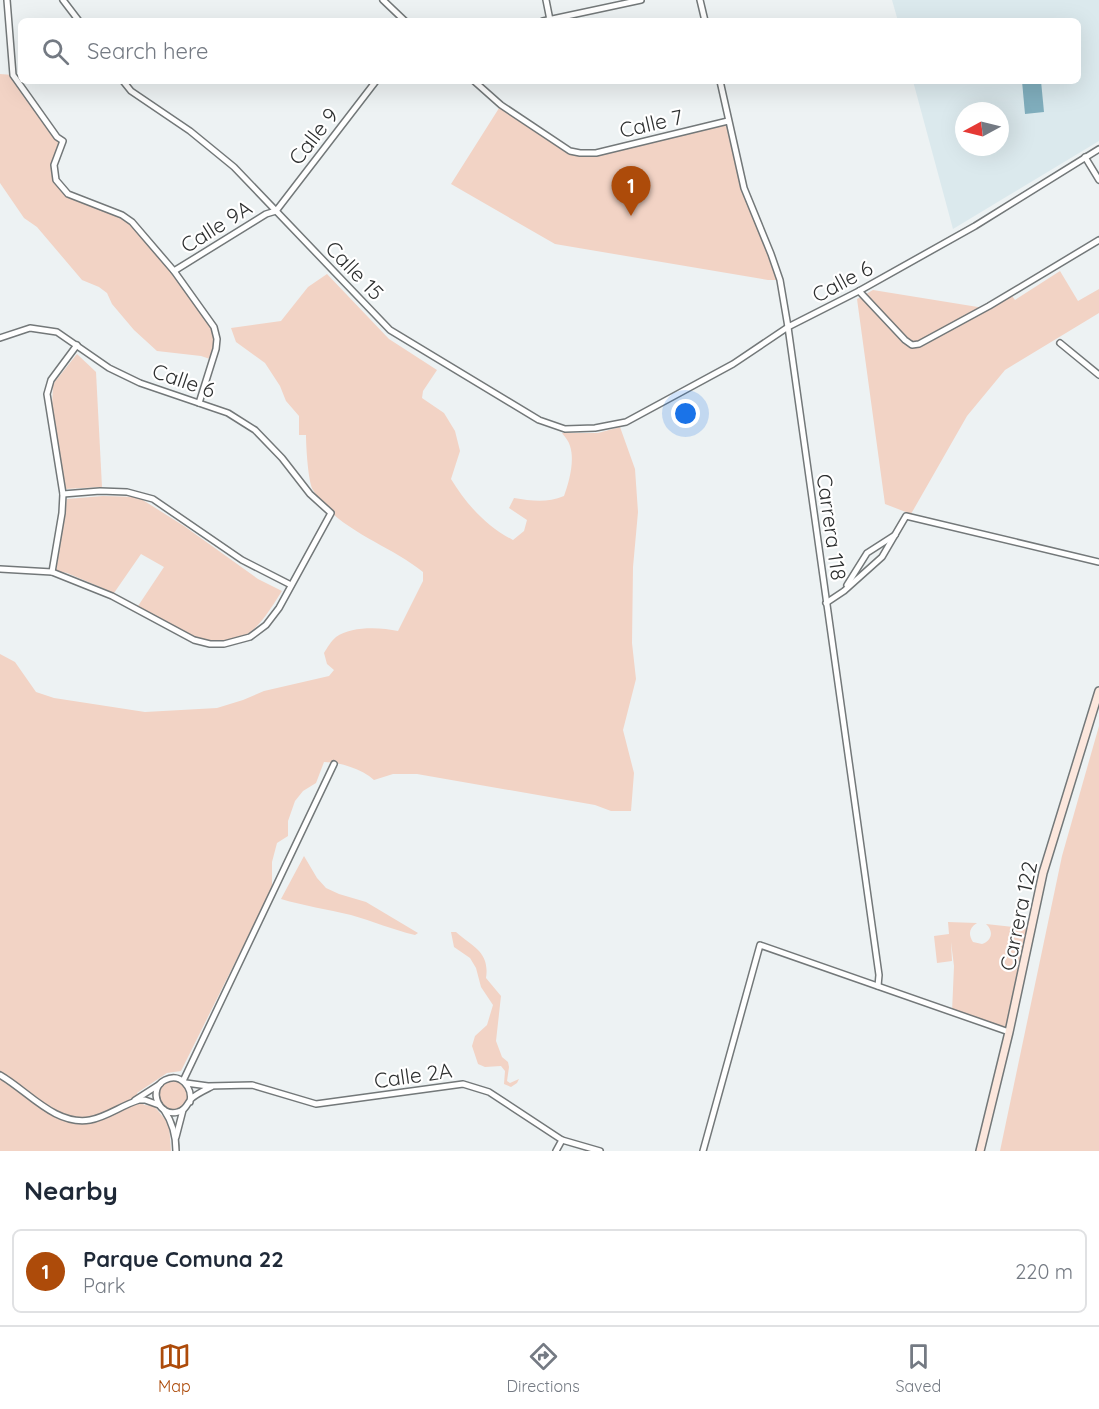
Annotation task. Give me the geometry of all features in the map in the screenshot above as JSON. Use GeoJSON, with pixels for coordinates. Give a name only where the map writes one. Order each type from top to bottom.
{"type":"FeatureCollection","features":[{"type":"Feature","properties":{"kind":"street"},"geometry":{"type":"LineString","coordinates":[[7,0],[13,75],[18,82]]}},
{"type":"Feature","properties":{"kind":"street"},"geometry":{"type":"LineString","coordinates":[[63,0],[77,18]]}},
{"type":"Feature","properties":{"kind":"street"},"geometry":{"type":"LineString","coordinates":[[383,0],[402,18]]}},
{"type":"Feature","properties":{"kind":"street"},"geometry":{"type":"LineString","coordinates":[[546,0],[550,18]]}},
{"type":"Feature","properties":{"kind":"street"},"geometry":{"type":"LineString","coordinates":[[559,18],[641,0]]}},
{"type":"Feature","properties":{"kind":"street"},"geometry":{"type":"LineString","coordinates":[[700,0],[704,18]]}},
{"type":"Feature","properties":{"kind":"street"},"geometry":{"type":"LineString","coordinates":[[19,84],[57,137],[63,141],[54,165],[56,180],[68,194],[122,215],[132,222],[174,271],[214,327],[217,339],[216,349],[199,403]]}},
{"type":"Feature","properties":{"kind":"street","name":"Calle 15"},"geometry":{"type":"LineString","coordinates":[[125,84],[131,91],[190,131],[234,167],[390,330],[539,420],[565,429],[595,428]]}},
{"type":"Feature","properties":{"kind":"street","name":"Calle 9"},"geometry":{"type":"LineString","coordinates":[[276,212],[374,84]]}},
{"type":"Feature","properties":{"kind":"street","name":"Calle 7"},"geometry":{"type":"LineString","coordinates":[[477,84],[501,105],[570,151],[580,153],[596,153],[728,122]]}},
{"type":"Feature","properties":{"kind":"street","name":"Carrera 118"},"geometry":{"type":"LineString","coordinates":[[721,84],[744,188],[780,280],[879,975],[878,986]]}},
{"type":"Feature","properties":{"kind":"street","name":"Calle 6"},"geometry":{"type":"LineString","coordinates":[[595,428],[626,422],[652,409],[733,364],[788,327],[859,291],[975,226],[1099,149]]}},
{"type":"Feature","properties":{"kind":"street"},"geometry":{"type":"LineString","coordinates":[[1085,157],[1099,180]]}},
{"type":"Feature","properties":{"kind":"street","name":"Calle 9A"},"geometry":{"type":"LineString","coordinates":[[174,271],[266,214],[276,212]]}},
{"type":"Feature","properties":{"kind":"street"},"geometry":{"type":"LineString","coordinates":[[859,291],[904,340],[912,345],[919,344],[989,306],[1099,240]]}},
{"type":"Feature","properties":{"kind":"street","name":"Calle 6"},"geometry":{"type":"LineString","coordinates":[[0,338],[30,328],[57,332],[109,368],[140,383],[228,413],[255,430],[282,458],[310,494],[331,513],[291,585]]}},
{"type":"Feature","properties":{"kind":"street"},"geometry":{"type":"LineString","coordinates":[[1060,343],[1099,375]]}},
{"type":"Feature","properties":{"kind":"street"},"geometry":{"type":"LineString","coordinates":[[52,572],[63,494],[47,394],[55,374],[77,345]]}},
{"type":"Feature","properties":{"kind":"street"},"geometry":{"type":"LineString","coordinates":[[0,569],[52,572],[112,596],[194,640],[210,644],[224,644],[250,637],[266,625],[279,608],[291,585],[242,560],[153,499],[127,492],[100,491],[63,494]]}},
{"type":"Feature","properties":{"kind":"street"},"geometry":{"type":"LineString","coordinates":[[826,603],[844,591],[882,557],[906,516],[1099,562]]}},
{"type":"Feature","properties":{"kind":"street"},"geometry":{"type":"LineString","coordinates":[[844,591],[867,553],[896,534]]}},
{"type":"Feature","properties":{"kind":"street","name":"Carrera 122"},"geometry":{"type":"LineString","coordinates":[[980,1151],[1009,1032],[1043,873],[1099,691]]}},
{"type":"Feature","properties":{"kind":"street"},"geometry":{"type":"LineString","coordinates":[[182,1081],[334,764]]}},
{"type":"Feature","properties":{"kind":"street"},"geometry":{"type":"LineString","coordinates":[[703,1151],[760,945],[1009,1032]]}},
{"type":"Feature","properties":{"kind":"street"},"geometry":{"type":"LineString","coordinates":[[0,1075],[61,1117],[76,1120],[90,1120],[131,1102],[168,1079],[182,1081],[190,1092],[190,1102],[183,1110],[176,1139],[176,1151]]}},
{"type":"Feature","properties":{"kind":"street","name":"Calle 2A"},"geometry":{"type":"LineString","coordinates":[[182,1081],[216,1086]]}},
{"type":"Feature","properties":{"kind":"street"},"geometry":{"type":"LineString","coordinates":[[159,1105],[156,1092],[160,1084]]}},
{"type":"Feature","properties":{"kind":"street","name":"Calle 2A"},"geometry":{"type":"LineString","coordinates":[[190,1102],[208,1088],[239,1084],[252,1085],[315,1104],[463,1084],[489,1092],[562,1140],[600,1151]]}},
{"type":"Feature","properties":{"kind":"street"},"geometry":{"type":"LineString","coordinates":[[131,1102],[145,1100],[159,1105],[170,1119],[176,1139]]}},
{"type":"Feature","properties":{"kind":"street"},"geometry":{"type":"LineString","coordinates":[[164,1110],[173,1113],[183,1110]]}},
{"type":"Feature","properties":{"kind":"street"},"geometry":{"type":"LineString","coordinates":[[556,1151],[562,1140]]}},
{"type":"Feature","properties":{"kind":"shaded area"},"geometry":{"type":"Polygon","coordinates":[[[892,0],[1099,0],[1099,141],[953,229],[914,84],[1081,84],[1081,18],[897,18],[892,0]]]}},
{"type":"Feature","properties":{"kind":"shaded area"},"geometry":{"type":"Polygon","coordinates":[[[0,74],[13,75],[63,141],[54,165],[56,180],[68,194],[122,215],[175,271],[214,327],[217,339],[213,360],[201,356],[157,351],[134,330],[112,304],[107,293],[82,280],[37,227],[24,218],[0,183],[0,74]]]}},
{"type":"Feature","properties":{"kind":"shaded area"},"geometry":{"type":"Polygon","coordinates":[[[501,105],[570,150],[589,153],[728,121],[744,188],[780,280],[768,280],[555,244],[451,184],[501,105]]]}},
{"type":"Feature","properties":{"kind":"shaded area"},"geometry":{"type":"Polygon","coordinates":[[[1060,271],[1078,301],[1099,289],[1099,313],[1005,370],[967,416],[911,514],[885,504],[857,299],[873,290],[984,308],[1009,292],[1015,300],[1060,271]]]}},
{"type":"Feature","properties":{"kind":"shaded area"},"geometry":{"type":"Polygon","coordinates":[[[327,274],[389,339],[437,370],[423,391],[422,398],[444,413],[455,431],[460,451],[451,479],[478,514],[503,535],[513,540],[524,531],[527,520],[509,508],[514,498],[539,501],[564,496],[572,458],[568,440],[562,433],[598,433],[620,427],[635,469],[638,512],[633,567],[632,643],[636,679],[623,730],[634,773],[631,811],[611,811],[595,805],[417,774],[393,774],[374,780],[350,767],[324,762],[316,783],[303,791],[295,801],[288,821],[288,836],[277,843],[272,862],[272,888],[181,1071],[167,1073],[137,1093],[144,1105],[154,1106],[169,1124],[171,1151],[0,1151],[0,654],[15,662],[36,692],[54,698],[145,712],[217,708],[264,691],[329,676],[334,670],[327,664],[324,653],[334,639],[342,633],[357,629],[374,628],[398,631],[423,581],[423,572],[349,527],[323,504],[311,486],[306,435],[299,435],[299,416],[286,401],[280,386],[265,363],[236,342],[231,328],[281,321],[308,287],[327,274]]]}},
{"type":"Feature","properties":{"kind":"shaded area"},"geometry":{"type":"Polygon","coordinates":[[[77,354],[96,372],[102,487],[65,489],[52,408],[53,384],[77,354]]]}},
{"type":"Feature","properties":{"kind":"shaded area"},"geometry":{"type":"Polygon","coordinates":[[[103,496],[138,497],[184,526],[258,579],[282,591],[252,631],[233,641],[219,642],[204,640],[176,629],[138,606],[164,567],[141,554],[114,593],[67,573],[56,571],[67,499],[103,496]]]}},
{"type":"Feature","properties":{"kind":"shaded area"},"geometry":{"type":"Polygon","coordinates":[[[1099,726],[1099,1151],[1000,1151],[1062,856],[1099,726]]]}},
{"type":"Feature","properties":{"kind":"shaded area"},"geometry":{"type":"Polygon","coordinates":[[[304,856],[326,888],[366,902],[418,933],[415,935],[351,915],[281,899],[304,856]]]}},
{"type":"Feature","properties":{"kind":"shaded area"},"geometry":{"type":"Polygon","coordinates":[[[948,922],[977,923],[972,927],[970,936],[973,942],[982,944],[991,936],[986,924],[1031,929],[1009,1032],[952,1012],[954,966],[951,942],[952,961],[937,963],[934,936],[949,934],[948,922]]]}},
{"type":"Feature","properties":{"kind":"shaded area"},"geometry":{"type":"Polygon","coordinates":[[[451,932],[456,932],[483,956],[487,969],[486,978],[501,996],[496,1041],[502,1057],[508,1062],[507,1081],[510,1083],[519,1079],[511,1087],[504,1084],[505,1071],[501,1066],[485,1067],[478,1064],[472,1046],[475,1036],[487,1025],[493,1005],[481,987],[476,968],[470,958],[454,947],[451,932]]]}},
{"type":"Feature","properties":{"kind":"shaded area"},"geometry":{"type":"Polygon","coordinates":[[[168,1079],[183,1081],[191,1097],[183,1110],[164,1110],[156,1092],[168,1079]]]}},
{"type":"Feature","properties":{"kind":"water"},"geometry":{"type":"Polygon","coordinates":[[[1022,84],[1041,84],[1044,112],[1025,114],[1022,84]]]}},
{"type":"Feature","properties":{"kind":"place","name":"Parque Comuna 22"},"geometry":{"type":"Point","coordinates":[631,216]}}]}
